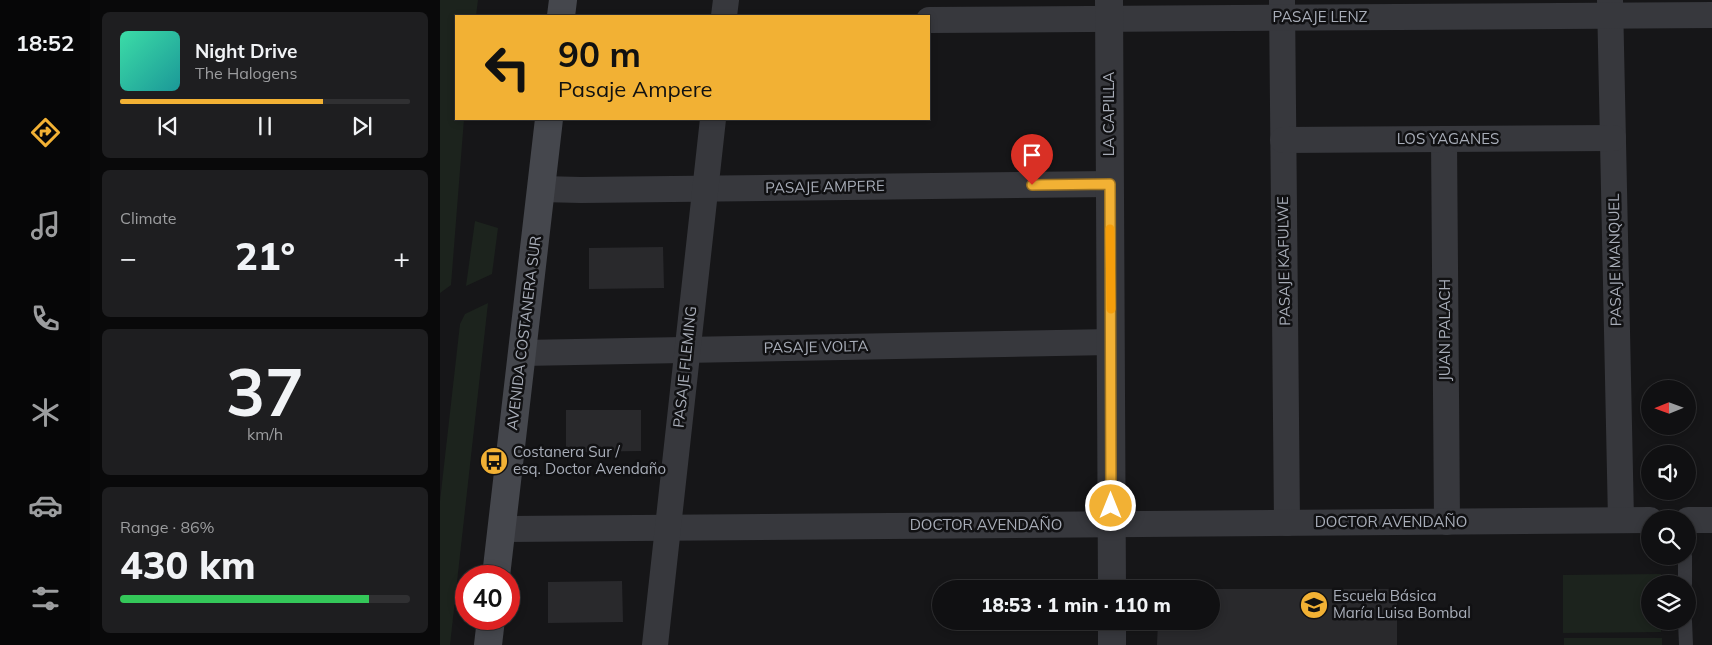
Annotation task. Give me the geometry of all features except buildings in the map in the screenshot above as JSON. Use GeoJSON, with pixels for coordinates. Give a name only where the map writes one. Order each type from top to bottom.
{"type":"FeatureCollection","features":[{"type":"Feature","properties":{"kind":"main road"},"geometry":{"type":"LineString","coordinates":[[561,15],[563,0]]}},
{"type":"Feature","properties":{"kind":"main road","name":"AVENIDA COSTANERA SUR"},"geometry":{"type":"LineString","coordinates":[[497,565],[549,120]]}},
{"type":"Feature","properties":{"kind":"main road"},"geometry":{"type":"LineString","coordinates":[[488,645],[490,630]]}},
{"type":"Feature","properties":{"kind":"street"},"geometry":{"type":"LineString","coordinates":[[724,15],[726,0]]}},
{"type":"Feature","properties":{"kind":"street","name":"PASAJE LENZ"},"geometry":{"type":"LineString","coordinates":[[930,20],[1109,9],[1610,8],[1712,15]]}},
{"type":"Feature","properties":{"kind":"street","name":"PASAJE MANQUEL"},"geometry":{"type":"LineString","coordinates":[[1610,8],[1621,520]]}},
{"type":"Feature","properties":{"kind":"street","name":"LA CAPILLA"},"geometry":{"type":"LineString","coordinates":[[1109,9],[1112,580]]}},
{"type":"Feature","properties":{"kind":"street","name":"PASAJE KAFULWE"},"geometry":{"type":"LineString","coordinates":[[1282,9],[1287,523]]}},
{"type":"Feature","properties":{"kind":"street","name":"PASAJE FLEMING"},"geometry":{"type":"LineString","coordinates":[[655,645],[713,120]]}},
{"type":"Feature","properties":{"kind":"street","name":"LOS YAGANES"},"geometry":{"type":"LineString","coordinates":[[1283,140],[1613,138]]}},
{"type":"Feature","properties":{"kind":"street","name":"JUAN PALACH"},"geometry":{"type":"LineString","coordinates":[[1444,139],[1447,522]]}},
{"type":"Feature","properties":{"kind":"street","name":"PASAJE AMPERE"},"geometry":{"type":"LineString","coordinates":[[541,188],[581,190],[1110,184]]}},
{"type":"Feature","properties":{"kind":"street","name":"PASAJE VOLTA"},"geometry":{"type":"LineString","coordinates":[[522,353],[1111,342]]}},
{"type":"Feature","properties":{"kind":"street","name":"DOCTOR AVENDAÑO"},"geometry":{"type":"LineString","coordinates":[[502,529],[1641,520]]}},
{"type":"Feature","properties":{"kind":"street"},"geometry":{"type":"LineString","coordinates":[[1696,520],[1712,520]]}},
{"type":"Feature","properties":{"kind":"street"},"geometry":{"type":"LineString","coordinates":[[1112,630],[1112,645]]}},
{"type":"Feature","properties":{"kind":"lane"},"geometry":{"type":"LineString","coordinates":[[1686,630],[1686,645]]}},
{"type":"Feature","properties":{"kind":"shaded area"},"geometry":{"type":"Polygon","coordinates":[[[440,0],[478,0],[476,15],[455,15],[455,120],[464,120],[451,285],[440,293],[440,0]]]}},
{"type":"Feature","properties":{"kind":"shaded area"},"geometry":{"type":"Polygon","coordinates":[[[475,221],[498,228],[492,274],[466,286],[475,221]]]}},
{"type":"Feature","properties":{"kind":"shaded area"},"geometry":{"type":"Polygon","coordinates":[[[488,303],[459,565],[455,565],[455,600],[450,645],[440,645],[440,501],[460,324],[465,314],[488,303]]]}},
{"type":"Feature","properties":{"kind":"shaded area"},"geometry":{"type":"Polygon","coordinates":[[[1661,574],[1641,575],[1641,630],[1661,630],[1661,632],[1563,633],[1563,575],[1661,574]]]}},
{"type":"Feature","properties":{"kind":"shaded area"},"geometry":{"type":"Polygon","coordinates":[[[1564,638],[1662,638],[1662,645],[1564,645],[1564,638]]]}},
{"type":"Feature","properties":{"kind":"slow traffic"},"geometry":{"type":"LineString","coordinates":[[1110,229],[1111,309]]}},
{"type":"Feature","properties":{"kind":"place","name":"Costanera Sur / esq. Doctor Avendaño"},"geometry":{"type":"Point","coordinates":[494,461]}},
{"type":"Feature","properties":{"kind":"place","name":"Escuela Básica María Luisa Bombal"},"geometry":{"type":"Point","coordinates":[1314,605]}},
{"type":"Feature","properties":{"kind":"route"},"geometry":{"type":"LineString","coordinates":[[1032,185],[1110,184],[1111,506]]}}]}
